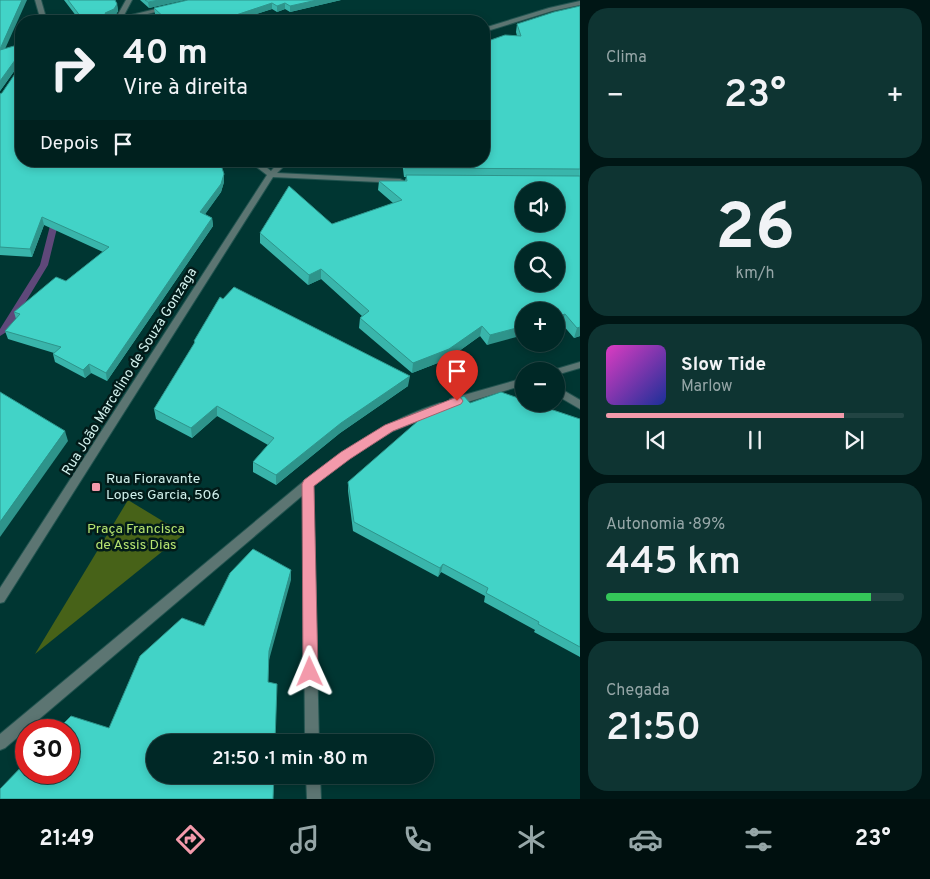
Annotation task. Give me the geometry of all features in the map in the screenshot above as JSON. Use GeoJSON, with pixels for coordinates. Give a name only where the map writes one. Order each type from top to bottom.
{"type":"FeatureCollection","features":[{"type":"Feature","properties":{"kind":"street"},"geometry":{"type":"LineString","coordinates":[[38,0],[42,15]]}},
{"type":"Feature","properties":{"kind":"street"},"geometry":{"type":"LineString","coordinates":[[119,15],[129,0]]}},
{"type":"Feature","properties":{"kind":"street"},"geometry":{"type":"LineString","coordinates":[[490,28],[551,9],[580,3]]}},
{"type":"Feature","properties":{"kind":"street"},"geometry":{"type":"LineString","coordinates":[[139,15],[172,7]]}},
{"type":"Feature","properties":{"kind":"street"},"geometry":{"type":"LineString","coordinates":[[261,167],[271,175],[404,181]]}},
{"type":"Feature","properties":{"kind":"street","name":"Rua João Marcelino de Souza Gonzaga"},"geometry":{"type":"LineString","coordinates":[[0,598],[271,175],[279,167]]}},
{"type":"Feature","properties":{"kind":"street"},"geometry":{"type":"LineString","coordinates":[[565,369],[580,364]]}},
{"type":"Feature","properties":{"kind":"street"},"geometry":{"type":"LineString","coordinates":[[0,743],[345,455],[389,428],[441,406],[515,384]]}},
{"type":"Feature","properties":{"kind":"street"},"geometry":{"type":"LineString","coordinates":[[565,396],[580,405]]}},
{"type":"Feature","properties":{"kind":"street"},"geometry":{"type":"LineString","coordinates":[[308,484],[312,734]]}},
{"type":"Feature","properties":{"kind":"street"},"geometry":{"type":"LineString","coordinates":[[313,784],[314,799]]}},
{"type":"Feature","properties":{"kind":"green space","name":"Praça Francisca de Assis Dias"},"geometry":{"type":"Polygon","coordinates":[[[128,500],[184,534],[35,654],[128,500]]]}},
{"type":"Feature","properties":{"kind":"building"},"geometry":{"type":"Polygon","coordinates":[[[0,0],[22,0],[15,15],[0,49],[0,0]]]}},
{"type":"Feature","properties":{"kind":"building"},"geometry":{"type":"Polygon","coordinates":[[[68,0],[115,0],[117,4],[114,9],[105,13],[106,15],[79,15],[68,0]]]}},
{"type":"Feature","properties":{"kind":"building"},"geometry":{"type":"Polygon","coordinates":[[[188,0],[317,0],[290,6],[285,3],[277,6],[272,3],[236,15],[162,15],[154,8],[188,0]]]}},
{"type":"Feature","properties":{"kind":"building"},"geometry":{"type":"Polygon","coordinates":[[[580,6],[580,169],[405,168],[490,167],[490,40],[505,35],[521,36],[517,24],[580,6]]]}},
{"type":"Feature","properties":{"kind":"building"},"geometry":{"type":"Polygon","coordinates":[[[15,46],[15,60],[0,81],[0,50],[15,46]]]}},
{"type":"Feature","properties":{"kind":"building"},"geometry":{"type":"Polygon","coordinates":[[[15,74],[15,167],[222,168],[224,174],[221,184],[200,212],[212,218],[106,373],[89,364],[83,370],[53,354],[61,347],[5,331],[20,314],[14,312],[56,277],[66,281],[109,247],[42,217],[30,249],[0,247],[0,94],[15,74]]]}},
{"type":"Feature","properties":{"kind":"building"},"geometry":{"type":"Polygon","coordinates":[[[406,175],[580,176],[580,327],[577,328],[565,314],[565,302],[515,302],[515,328],[490,335],[482,326],[449,349],[413,363],[360,318],[369,311],[321,269],[309,275],[260,233],[289,186],[332,224],[402,200],[379,181],[407,181],[406,175]]]}},
{"type":"Feature","properties":{"kind":"building"},"geometry":{"type":"Polygon","coordinates":[[[234,287],[410,376],[341,423],[276,475],[253,462],[274,438],[217,406],[191,428],[154,409],[220,297],[223,299],[234,287]]]}},
{"type":"Feature","properties":{"kind":"building"},"geometry":{"type":"Polygon","coordinates":[[[0,392],[65,431],[0,522],[0,392]]]}},
{"type":"Feature","properties":{"kind":"building"},"geometry":{"type":"Polygon","coordinates":[[[501,392],[515,397],[515,412],[559,412],[580,419],[580,647],[486,593],[488,588],[443,564],[440,568],[354,522],[348,482],[434,407],[464,396],[470,403],[501,392]]]}},
{"type":"Feature","properties":{"kind":"building"},"geometry":{"type":"Polygon","coordinates":[[[253,549],[291,570],[269,651],[268,682],[277,684],[275,734],[146,734],[146,784],[274,784],[273,799],[0,799],[0,789],[15,773],[15,784],[80,784],[80,719],[68,719],[71,716],[109,728],[140,656],[182,618],[204,626],[230,573],[253,549]]]}},
{"type":"Feature","properties":{"kind":"waterway"},"geometry":{"type":"LineString","coordinates":[[0,333],[5,329],[44,265],[55,220]]}},
{"type":"Feature","properties":{"kind":"place","name":"Rua Fioravante Lopes Garcia, 506"},"geometry":{"type":"Point","coordinates":[96,487]}},
{"type":"Feature","properties":{"kind":"route"},"geometry":{"type":"LineString","coordinates":[[310,672],[308,484],[345,455],[389,428],[457,401]]}}]}
